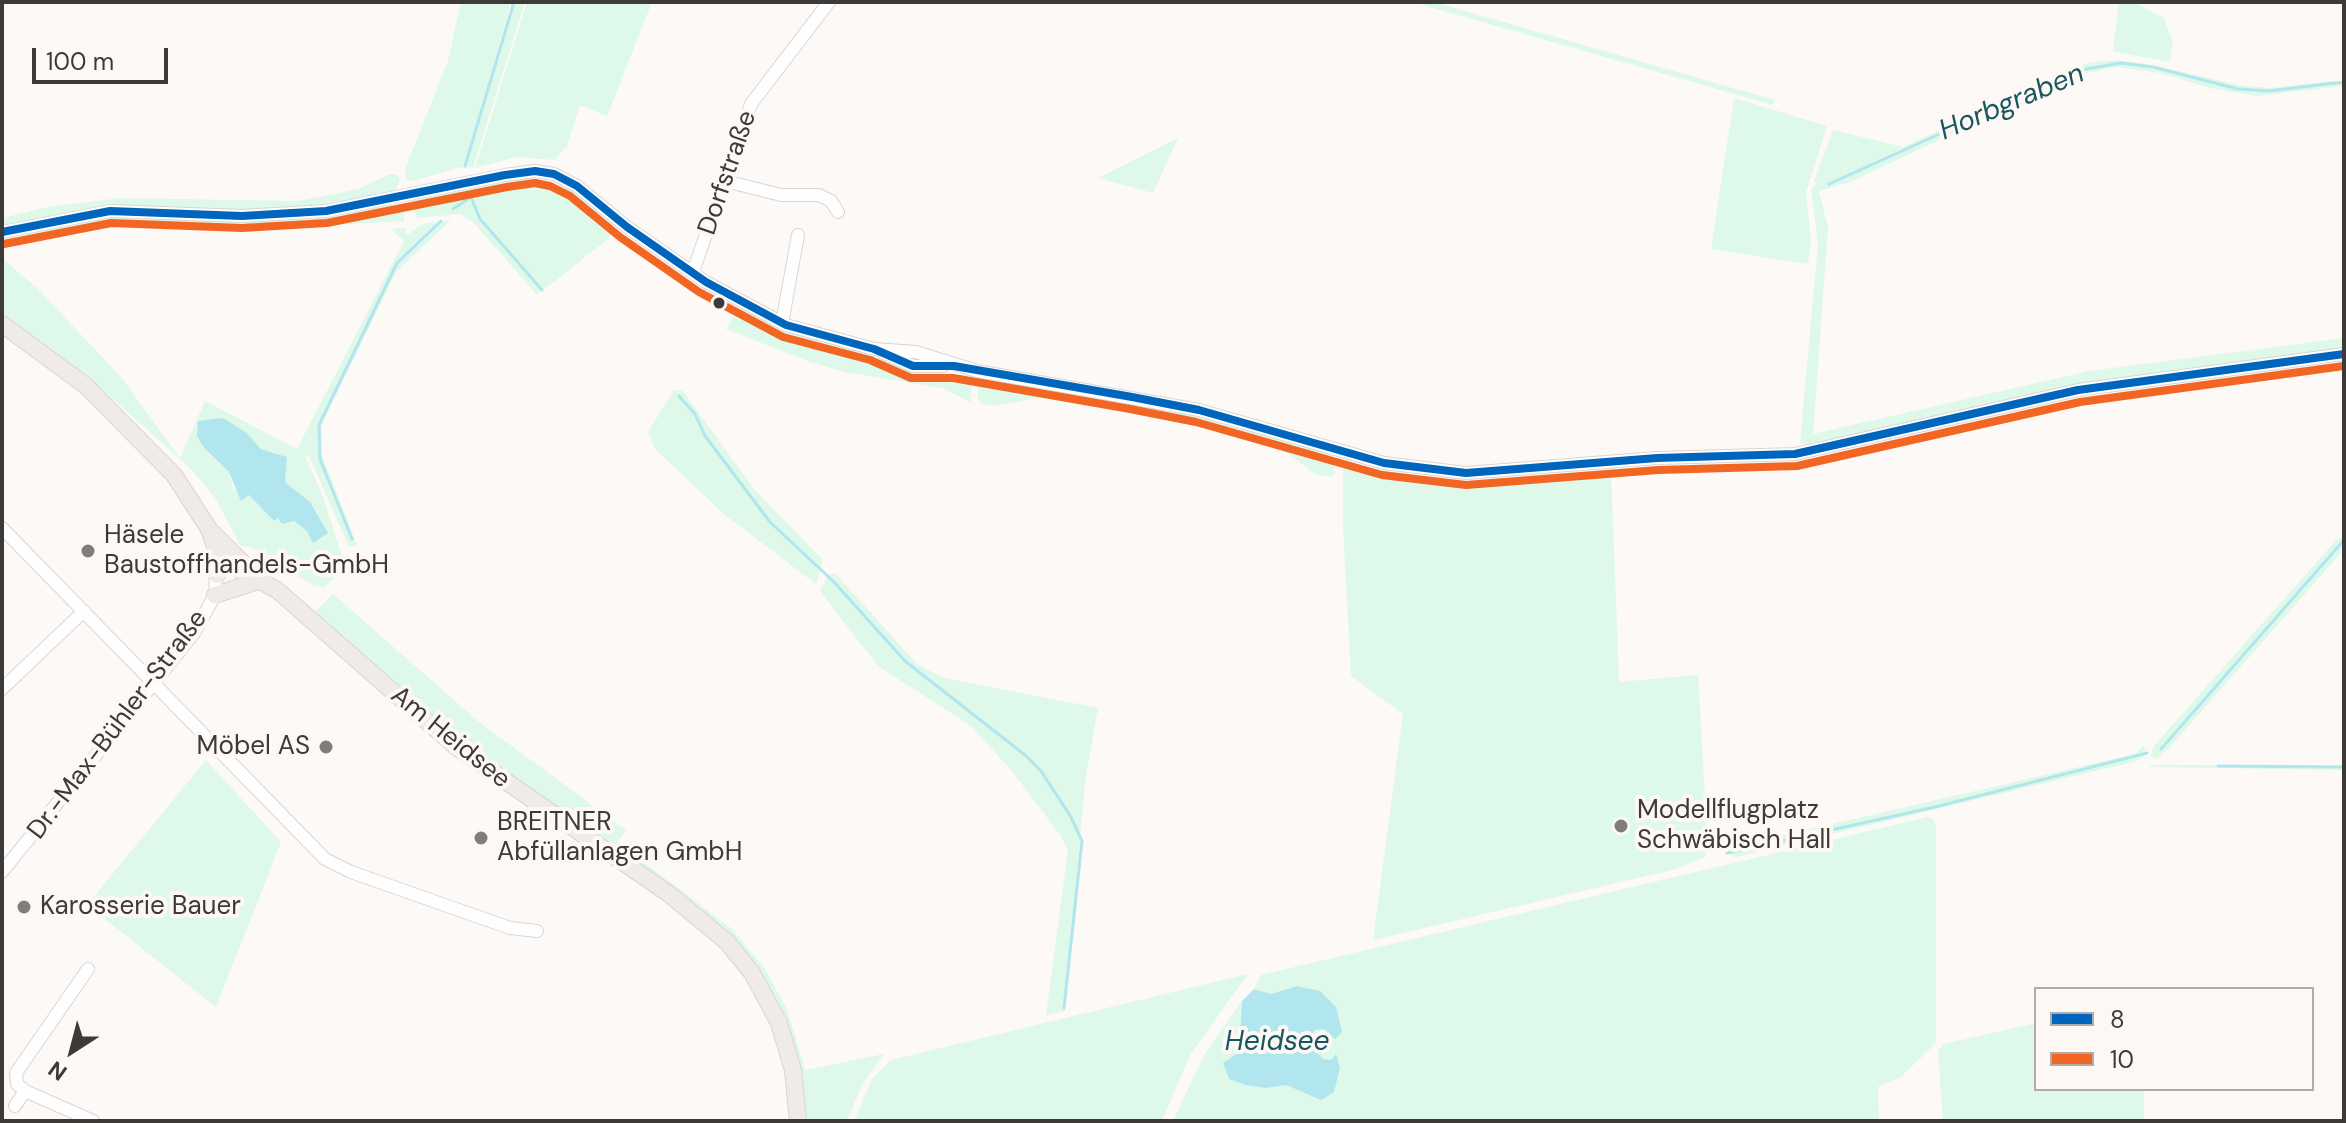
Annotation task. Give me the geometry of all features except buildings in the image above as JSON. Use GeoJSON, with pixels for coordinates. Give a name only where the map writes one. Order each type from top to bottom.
{"type":"FeatureCollection","features":[{"type":"Feature","properties":{"kind":"main road","name":"Dr.-Max-Bühler-Straße"},"geometry":{"type":"LineString","coordinates":[[2,324],[61,366],[107,406],[174,475],[209,529],[217,570]]}},
{"type":"Feature","properties":{"kind":"main road"},"geometry":{"type":"LineString","coordinates":[[209,529],[258,579],[215,595]]}},
{"type":"Feature","properties":{"kind":"main road","name":"Am Heidsee"},"geometry":{"type":"LineString","coordinates":[[217,570],[232,566],[294,602],[455,746],[669,894],[727,942],[752,973],[779,1023],[793,1070],[798,1121]]}},
{"type":"Feature","properties":{"kind":"street","name":"Dorfstraße"},"geometry":{"type":"LineString","coordinates":[[693,272],[740,129],[757,93],[829,2]]}},
{"type":"Feature","properties":{"kind":"street"},"geometry":{"type":"LineString","coordinates":[[2,232],[110,211],[242,216],[326,211],[535,171],[554,174],[577,186],[627,227],[746,306],[782,323],[874,349],[913,366],[954,366],[1199,410],[1384,463],[1478,473],[1697,456],[1806,452],[2078,390],[2344,354]]}},
{"type":"Feature","properties":{"kind":"street"},"geometry":{"type":"LineString","coordinates":[[725,181],[781,195],[819,195],[831,201],[838,212]]}},
{"type":"Feature","properties":{"kind":"street"},"geometry":{"type":"LineString","coordinates":[[782,323],[798,235]]}},
{"type":"Feature","properties":{"kind":"street"},"geometry":{"type":"LineString","coordinates":[[2,528],[155,681],[325,859],[351,872],[510,928],[537,931]]}},
{"type":"Feature","properties":{"kind":"street","name":"Dr.-Max-Bühler-Straße"},"geometry":{"type":"LineString","coordinates":[[2,872],[194,633],[215,595],[217,570]]}},
{"type":"Feature","properties":{"kind":"street"},"geometry":{"type":"LineString","coordinates":[[2,689],[84,611]]}},
{"type":"Feature","properties":{"kind":"street"},"geometry":{"type":"LineString","coordinates":[[88,969],[16,1073],[17,1084],[25,1091],[93,1121]]}},
{"type":"Feature","properties":{"kind":"street"},"geometry":{"type":"LineString","coordinates":[[15,1106],[25,1091]]}},
{"type":"Feature","properties":{"kind":"green space"},"geometry":{"type":"Polygon","coordinates":[[[461,2],[511,2],[481,108],[513,2],[525,2],[473,168],[462,167],[413,181],[406,180],[405,169],[448,61],[461,2]]]}},
{"type":"Feature","properties":{"kind":"green space"},"geometry":{"type":"Polygon","coordinates":[[[527,2],[652,2],[607,116],[580,105],[567,146],[555,160],[516,157],[475,168],[527,2]]]}},
{"type":"Feature","properties":{"kind":"green space"},"geometry":{"type":"Polygon","coordinates":[[[1412,2],[1434,2],[1775,100],[1773,105],[1412,2]]]}},
{"type":"Feature","properties":{"kind":"green space"},"geometry":{"type":"Polygon","coordinates":[[[2119,2],[2133,2],[2164,18],[2173,43],[2169,62],[2113,51],[2119,2]]]}},
{"type":"Feature","properties":{"kind":"green space"},"geometry":{"type":"Polygon","coordinates":[[[2116,60],[2243,86],[2271,88],[2330,81],[2344,82],[2344,86],[2257,96],[2210,88],[2160,73],[2115,67],[2075,76],[1850,182],[1819,191],[1828,228],[1813,434],[2089,371],[2344,338],[2344,352],[2047,390],[1820,444],[1800,444],[1818,243],[1811,189],[1817,184],[1814,181],[1833,130],[1903,147],[2088,63],[2116,60]]]}},
{"type":"Feature","properties":{"kind":"green space"},"geometry":{"type":"Polygon","coordinates":[[[1734,98],[1827,126],[1806,192],[1811,242],[1808,264],[1711,249],[1734,98]]]}},
{"type":"Feature","properties":{"kind":"green space"},"geometry":{"type":"Polygon","coordinates":[[[1178,138],[1153,193],[1098,178],[1178,138]]]}},
{"type":"Feature","properties":{"kind":"green space"},"geometry":{"type":"Polygon","coordinates":[[[390,174],[397,175],[400,181],[394,192],[336,204],[258,211],[98,208],[2,225],[2,218],[48,207],[120,198],[298,201],[359,189],[390,174]]]}},
{"type":"Feature","properties":{"kind":"green space"},"geometry":{"type":"Polygon","coordinates":[[[528,176],[574,191],[614,226],[608,239],[537,295],[474,223],[460,214],[417,218],[412,201],[528,176]]]}},
{"type":"Feature","properties":{"kind":"green space"},"geometry":{"type":"Polygon","coordinates":[[[392,205],[404,210],[404,221],[282,228],[124,226],[60,232],[2,248],[2,238],[71,221],[113,217],[280,221],[314,219],[392,205]]]}},
{"type":"Feature","properties":{"kind":"green space"},"geometry":{"type":"Polygon","coordinates":[[[451,220],[396,272],[322,424],[321,453],[357,545],[349,547],[309,456],[305,457],[322,494],[341,553],[350,561],[325,587],[314,586],[250,547],[241,546],[215,498],[192,470],[102,389],[2,313],[2,258],[38,289],[121,377],[180,458],[205,401],[297,449],[404,241],[391,229],[406,228],[406,236],[422,224],[451,220]],[[247,433],[197,436],[207,452],[229,472],[233,489],[249,494],[274,521],[278,518],[294,521],[307,531],[310,502],[285,482],[287,457],[261,449],[247,433]]]}},
{"type":"Feature","properties":{"kind":"green space"},"geometry":{"type":"Polygon","coordinates":[[[739,308],[919,370],[967,375],[971,384],[971,403],[943,388],[845,372],[810,362],[726,329],[739,308]]]}},
{"type":"Feature","properties":{"kind":"green space"},"geometry":{"type":"Polygon","coordinates":[[[986,378],[1152,404],[1332,455],[1335,473],[1332,477],[1315,474],[1287,453],[1249,440],[1175,419],[1114,407],[1048,396],[995,406],[983,404],[977,398],[979,385],[986,378]]]}},
{"type":"Feature","properties":{"kind":"green space"},"geometry":{"type":"Polygon","coordinates":[[[674,390],[683,391],[754,489],[823,560],[816,584],[725,515],[654,448],[648,432],[674,390]]]}},
{"type":"Feature","properties":{"kind":"green space"},"geometry":{"type":"Polygon","coordinates":[[[1348,463],[1425,479],[1473,482],[1611,471],[1619,682],[1698,675],[1708,848],[1705,857],[1676,869],[1373,940],[1403,714],[1351,676],[1343,526],[1343,470],[1348,463]]]}},
{"type":"Feature","properties":{"kind":"green space"},"geometry":{"type":"Polygon","coordinates":[[[2338,538],[2344,538],[2340,554],[2169,748],[2157,759],[2151,756],[2153,747],[2338,538]]]}},
{"type":"Feature","properties":{"kind":"green space"},"geometry":{"type":"Polygon","coordinates":[[[835,573],[917,664],[932,672],[945,678],[1098,708],[1085,782],[1065,1011],[1046,1015],[1068,850],[1061,836],[1012,771],[971,726],[878,666],[820,591],[828,575],[835,573]]]}},
{"type":"Feature","properties":{"kind":"green space"},"geometry":{"type":"Polygon","coordinates":[[[333,594],[479,722],[626,830],[617,842],[732,929],[765,969],[787,1009],[805,1070],[884,1054],[862,1085],[847,1121],[804,1121],[798,1068],[723,929],[702,910],[466,745],[370,666],[315,612],[333,594]]]}},
{"type":"Feature","properties":{"kind":"green space"},"geometry":{"type":"Polygon","coordinates":[[[2144,745],[2145,755],[2137,761],[1736,857],[1720,850],[2135,754],[2144,745]]]}},
{"type":"Feature","properties":{"kind":"green space"},"geometry":{"type":"Polygon","coordinates":[[[206,760],[281,842],[216,1007],[87,905],[206,760]]]}},
{"type":"Feature","properties":{"kind":"green space"},"geometry":{"type":"Polygon","coordinates":[[[2344,765],[2344,770],[2149,767],[2344,765]]]}},
{"type":"Feature","properties":{"kind":"green space"},"geometry":{"type":"Polygon","coordinates":[[[1928,817],[1933,819],[1936,828],[1936,1043],[1901,1077],[1878,1087],[1879,1121],[1173,1121],[1204,1055],[1242,1001],[1239,1052],[1266,1088],[1286,1085],[1321,1100],[1335,1055],[1331,1060],[1323,1059],[1314,1048],[1314,1029],[1324,1029],[1336,1007],[1320,991],[1297,986],[1271,994],[1254,989],[1261,975],[1928,817]]]}},
{"type":"Feature","properties":{"kind":"green space"},"geometry":{"type":"Polygon","coordinates":[[[1248,974],[1190,1055],[1162,1121],[854,1121],[872,1079],[891,1060],[1248,974]]]}},
{"type":"Feature","properties":{"kind":"green space"},"geometry":{"type":"Polygon","coordinates":[[[2034,1023],[2034,1091],[2144,1091],[2144,1121],[1943,1121],[1938,1051],[1944,1044],[2034,1023]]]}},
{"type":"Feature","properties":{"kind":"water"},"geometry":{"type":"Polygon","coordinates":[[[223,418],[247,433],[261,449],[287,457],[285,482],[310,502],[328,533],[313,543],[307,531],[294,521],[282,524],[278,518],[274,521],[249,495],[241,501],[229,472],[204,448],[197,436],[198,421],[223,418]]]}},
{"type":"Feature","properties":{"kind":"water","name":"Heidsee"},"geometry":{"type":"Polygon","coordinates":[[[1297,986],[1320,991],[1336,1007],[1342,1032],[1335,1039],[1324,1029],[1314,1030],[1314,1048],[1323,1059],[1331,1060],[1336,1054],[1340,1068],[1334,1092],[1321,1100],[1286,1085],[1266,1088],[1229,1079],[1223,1063],[1239,1052],[1242,1001],[1254,989],[1271,994],[1297,986]]]}},
{"type":"Feature","properties":{"kind":"waterway"},"geometry":{"type":"LineString","coordinates":[[465,166],[514,2]]}},
{"type":"Feature","properties":{"kind":"waterway","name":"Horbgraben"},"geometry":{"type":"LineString","coordinates":[[1829,184],[2081,70],[2121,63],[2153,67],[2238,89],[2269,91],[2344,82]]}},
{"type":"Feature","properties":{"kind":"waterway"},"geometry":{"type":"LineString","coordinates":[[453,209],[471,197],[480,219],[542,290]]}},
{"type":"Feature","properties":{"kind":"waterway"},"geometry":{"type":"LineString","coordinates":[[352,539],[320,459],[319,425],[397,263],[441,221]]}},
{"type":"Feature","properties":{"kind":"waterway"},"geometry":{"type":"LineString","coordinates":[[679,396],[695,414],[705,436],[770,522],[833,581],[905,661],[1025,755],[1041,771],[1071,817],[1082,841],[1064,1008]]}},
{"type":"Feature","properties":{"kind":"waterway"},"geometry":{"type":"LineString","coordinates":[[2161,749],[2344,540]]}},
{"type":"Feature","properties":{"kind":"waterway"},"geometry":{"type":"LineString","coordinates":[[1727,853],[1935,807],[2147,753]]}},
{"type":"Feature","properties":{"kind":"waterway"},"geometry":{"type":"LineString","coordinates":[[2218,766],[2344,767]]}},
{"type":"Feature","properties":{"kind":"transit line","name":"8"},"geometry":{"type":"LineString","coordinates":[[2,232],[110,211],[242,216],[326,211],[505,175],[535,171],[554,174],[577,186],[627,227],[706,282],[786,325],[874,349],[913,366],[954,366],[1132,397],[1199,410],[1384,463],[1466,473],[1657,458],[1795,454],[2078,390],[2344,354]]}},
{"type":"Feature","properties":{"kind":"transit line","name":"10"},"geometry":{"type":"LineString","coordinates":[[4,244],[111,223],[242,228],[327,223],[535,183],[550,186],[570,196],[620,237],[699,292],[783,337],[870,360],[911,378],[953,378],[1130,409],[1196,422],[1382,475],[1466,485],[1658,470],[1797,466],[2080,402],[2344,366]]}},
{"type":"Feature","properties":{"kind":"place","name":"Häsele Baustoffhandels-GmbH"},"geometry":{"type":"Point","coordinates":[88,551]}},
{"type":"Feature","properties":{"kind":"place","name":"Möbel AS"},"geometry":{"type":"Point","coordinates":[326,747]}},
{"type":"Feature","properties":{"kind":"place","name":"Modellflugplatz Schwäbisch Hall"},"geometry":{"type":"Point","coordinates":[1621,826]}},
{"type":"Feature","properties":{"kind":"place","name":"BREITNER Abfüllanlagen GmbH"},"geometry":{"type":"Point","coordinates":[481,838]}},
{"type":"Feature","properties":{"kind":"place","name":"Karosserie Bauer"},"geometry":{"type":"Point","coordinates":[24,907]}}]}
